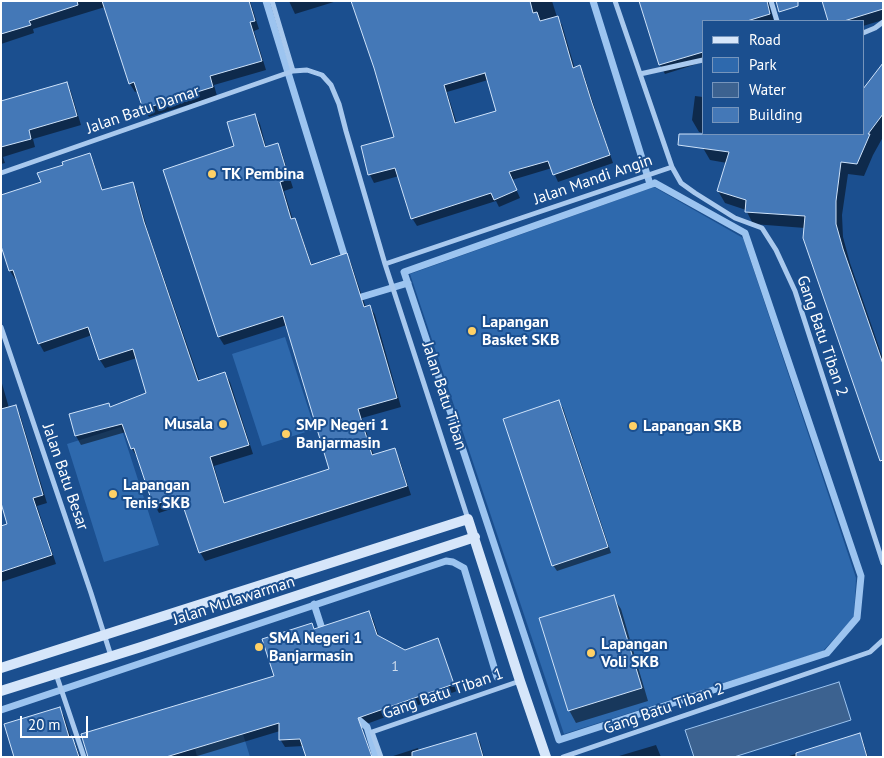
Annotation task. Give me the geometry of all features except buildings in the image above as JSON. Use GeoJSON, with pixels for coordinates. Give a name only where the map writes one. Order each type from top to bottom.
{"type":"FeatureCollection","features":[{"type":"Feature","properties":{"kind":"street"},"geometry":{"type":"LineString","coordinates":[[272,1],[293,71]]}},
{"type":"Feature","properties":{"kind":"street","name":"Jalan Mandi Angin"},"geometry":{"type":"LineString","coordinates":[[385,264],[672,167],[616,1]]}},
{"type":"Feature","properties":{"kind":"street"},"geometry":{"type":"LineString","coordinates":[[771,1],[776,20]]}},
{"type":"Feature","properties":{"kind":"street"},"geometry":{"type":"LineString","coordinates":[[864,33],[883,22]]}},
{"type":"Feature","properties":{"kind":"street"},"geometry":{"type":"LineString","coordinates":[[640,74],[702,60]]}},
{"type":"Feature","properties":{"kind":"street","name":"Jalan Batu Tiban"},"geometry":{"type":"LineString","coordinates":[[293,71],[307,70],[322,75],[331,85],[339,104],[385,264],[546,757]]}},
{"type":"Feature","properties":{"kind":"street","name":"Jalan Batu Damar"},"geometry":{"type":"LineString","coordinates":[[1,173],[293,71]]}},
{"type":"Feature","properties":{"kind":"street","name":"Gang Batu Tiban 2"},"geometry":{"type":"LineString","coordinates":[[672,167],[681,183],[695,193],[735,218],[762,228],[776,250],[795,291],[883,563]]}},
{"type":"Feature","properties":{"kind":"street","name":"Jalan Batu Besar"},"geometry":{"type":"LineString","coordinates":[[1,327],[111,656]]}},
{"type":"Feature","properties":{"kind":"street","name":"Jalan Mulawarman"},"geometry":{"type":"LineString","coordinates":[[1,668],[468,518]]}},
{"type":"Feature","properties":{"kind":"street","name":"Jalan Mulawarman"},"geometry":{"type":"LineString","coordinates":[[1,691],[475,537]]}},
{"type":"Feature","properties":{"kind":"street","name":"Gang Batu Tiban 2"},"geometry":{"type":"LineString","coordinates":[[563,757],[870,652],[883,640]]}},
{"type":"Feature","properties":{"kind":"street"},"geometry":{"type":"LineString","coordinates":[[56,674],[84,757]]}},
{"type":"Feature","properties":{"kind":"street","name":"Gang Batu Tiban 1"},"geometry":{"type":"LineString","coordinates":[[381,757],[372,732],[520,681]]}},
{"type":"Feature","properties":{"kind":"green space","name":"Lapangan SKB"},"geometry":{"type":"Polygon","coordinates":[[[654,187],[743,238],[856,578],[854,617],[823,651],[564,734],[410,274],[654,187]]]}},
{"type":"Feature","properties":{"kind":"green space"},"geometry":{"type":"Polygon","coordinates":[[[285,337],[315,429],[262,446],[232,354],[285,337]]]}},
{"type":"Feature","properties":{"kind":"green space","name":"Lapangan Tenis SKB"},"geometry":{"type":"Polygon","coordinates":[[[121,427],[159,545],[104,562],[67,444],[121,427]]]}},
{"type":"Feature","properties":{"kind":"green space"},"geometry":{"type":"Polygon","coordinates":[[[243,734],[250,757],[197,757],[195,748],[243,734]]]}},
{"type":"Feature","properties":{"kind":"water"},"geometry":{"type":"Polygon","coordinates":[[[839,682],[851,720],[734,757],[694,757],[685,730],[839,682]]]}},
{"type":"Feature","properties":{"kind":"waterway"},"geometry":{"type":"LineString","coordinates":[[266,1],[346,261]]}},
{"type":"Feature","properties":{"kind":"waterway"},"geometry":{"type":"LineString","coordinates":[[593,1],[650,184]]}},
{"type":"Feature","properties":{"kind":"waterway"},"geometry":{"type":"LineString","coordinates":[[655,183],[745,233],[861,576],[857,618],[827,653],[559,740],[404,272],[655,183]]}},
{"type":"Feature","properties":{"kind":"waterway"},"geometry":{"type":"LineString","coordinates":[[356,293],[358,298],[408,283]]}},
{"type":"Feature","properties":{"kind":"waterway"},"geometry":{"type":"LineString","coordinates":[[1,710],[446,561],[453,562],[464,568],[497,677]]}},
{"type":"Feature","properties":{"kind":"waterway"},"geometry":{"type":"LineString","coordinates":[[314,604],[324,635]]}},
{"type":"Feature","properties":{"kind":"waterway"},"geometry":{"type":"LineString","coordinates":[[353,715],[367,727],[376,757]]}},
{"type":"Feature","properties":{"kind":"place","name":"TK Pembina"},"geometry":{"type":"Point","coordinates":[212,174]}},
{"type":"Feature","properties":{"kind":"place","name":"Lapangan Basket SKB"},"geometry":{"type":"Point","coordinates":[472,331]}},
{"type":"Feature","properties":{"kind":"place","name":"Musala"},"geometry":{"type":"Point","coordinates":[223,424]}},
{"type":"Feature","properties":{"kind":"place","name":"Lapangan SKB"},"geometry":{"type":"Point","coordinates":[633,426]}},
{"type":"Feature","properties":{"kind":"place","name":"SMP Negeri 1 Banjarmasin"},"geometry":{"type":"Point","coordinates":[286,434]}},
{"type":"Feature","properties":{"kind":"place","name":"Lapangan Tenis SKB"},"geometry":{"type":"Point","coordinates":[113,494]}},
{"type":"Feature","properties":{"kind":"place","name":"SMA Negeri 1 Banjarmasin"},"geometry":{"type":"Point","coordinates":[259,647]}},
{"type":"Feature","properties":{"kind":"place","name":"Lapangan Voli SKB"},"geometry":{"type":"Point","coordinates":[591,653]}}]}
